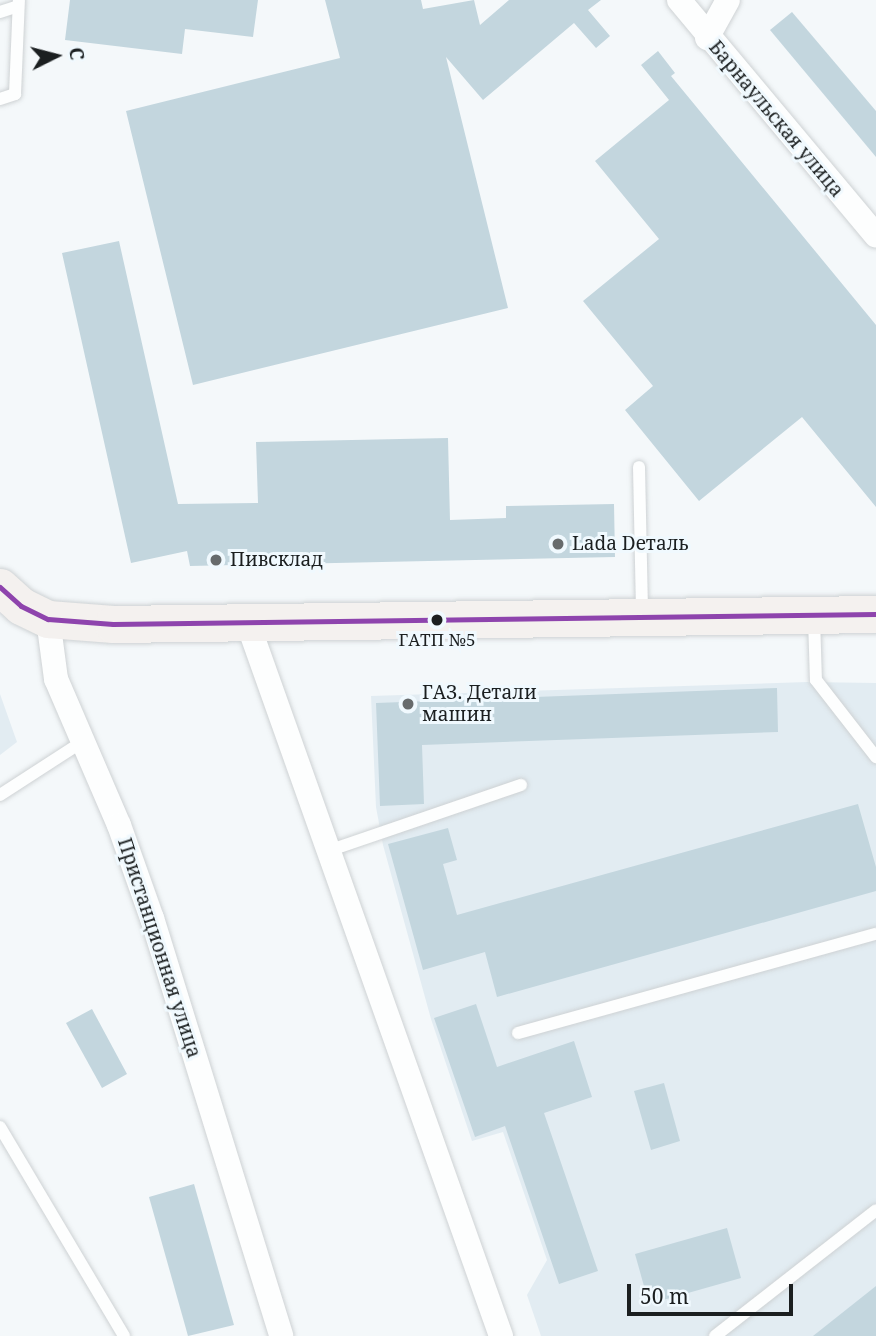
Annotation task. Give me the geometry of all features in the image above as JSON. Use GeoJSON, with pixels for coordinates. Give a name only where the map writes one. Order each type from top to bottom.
{"type":"FeatureCollection","features":[{"type":"Feature","properties":{"kind":"main road"},"geometry":{"type":"LineString","coordinates":[[0,587],[20,606],[48,618],[113,624],[876,614]]}},
{"type":"Feature","properties":{"kind":"street","name":"Барнаульская улица"},"geometry":{"type":"LineString","coordinates":[[679,0],[707,38],[876,236]]}},
{"type":"Feature","properties":{"kind":"street"},"geometry":{"type":"LineString","coordinates":[[707,38],[727,0]]}},
{"type":"Feature","properties":{"kind":"street","name":"Пристанционная улица"},"geometry":{"type":"LineString","coordinates":[[48,618],[56,679],[152,918],[281,1336]]}},
{"type":"Feature","properties":{"kind":"street"},"geometry":{"type":"LineString","coordinates":[[247,621],[501,1336]]}},
{"type":"Feature","properties":{"kind":"lane"},"geometry":{"type":"LineString","coordinates":[[0,12],[19,3],[15,94],[0,99]]}},
{"type":"Feature","properties":{"kind":"lane"},"geometry":{"type":"LineString","coordinates":[[639,467],[642,617]]}},
{"type":"Feature","properties":{"kind":"lane"},"geometry":{"type":"LineString","coordinates":[[814,614],[816,680],[876,757]]}},
{"type":"Feature","properties":{"kind":"lane"},"geometry":{"type":"LineString","coordinates":[[0,795],[82,742]]}},
{"type":"Feature","properties":{"kind":"lane"},"geometry":{"type":"LineString","coordinates":[[328,851],[522,785]]}},
{"type":"Feature","properties":{"kind":"lane"},"geometry":{"type":"LineString","coordinates":[[518,1033],[876,934]]}},
{"type":"Feature","properties":{"kind":"lane"},"geometry":{"type":"LineString","coordinates":[[0,1127],[124,1336]]}},
{"type":"Feature","properties":{"kind":"lane"},"geometry":{"type":"LineString","coordinates":[[715,1336],[876,1210]]}},
{"type":"Feature","properties":{"kind":"shaded area"},"geometry":{"type":"Polygon","coordinates":[[[807,682],[876,683],[876,1336],[541,1336],[527,1295],[547,1260],[503,1132],[472,1141],[431,1019],[383,845],[376,807],[371,696],[807,682]]]}},
{"type":"Feature","properties":{"kind":"shaded area"},"geometry":{"type":"Polygon","coordinates":[[[0,694],[17,742],[0,755],[0,694]]]}},
{"type":"Feature","properties":{"kind":"building"},"geometry":{"type":"Polygon","coordinates":[[[70,0],[258,0],[253,37],[185,29],[182,54],[65,40],[70,0]]]}},
{"type":"Feature","properties":{"kind":"building"},"geometry":{"type":"Polygon","coordinates":[[[325,0],[421,0],[423,9],[474,0],[480,25],[509,0],[601,0],[588,10],[610,36],[596,48],[574,23],[483,100],[446,57],[508,308],[193,385],[126,111],[340,58],[325,0]]]}},
{"type":"Feature","properties":{"kind":"building"},"geometry":{"type":"Polygon","coordinates":[[[792,12],[876,111],[876,157],[770,30],[792,12]]]}},
{"type":"Feature","properties":{"kind":"building"},"geometry":{"type":"Polygon","coordinates":[[[658,51],[675,73],[671,76],[876,325],[876,507],[802,417],[699,501],[625,410],[653,386],[583,301],[659,239],[595,161],[669,100],[641,65],[658,51]]]}},
{"type":"Feature","properties":{"kind":"building"},"geometry":{"type":"Polygon","coordinates":[[[119,241],[178,504],[258,503],[256,442],[448,438],[450,520],[506,518],[506,506],[614,504],[615,557],[190,566],[187,551],[131,563],[62,253],[119,241]]]}},
{"type":"Feature","properties":{"kind":"building"},"geometry":{"type":"Polygon","coordinates":[[[777,688],[778,732],[422,745],[424,804],[380,806],[376,703],[777,688]]]}},
{"type":"Feature","properties":{"kind":"building"},"geometry":{"type":"Polygon","coordinates":[[[858,804],[876,867],[876,891],[497,997],[485,952],[423,970],[388,844],[448,828],[457,860],[443,864],[457,915],[858,804]]]}},
{"type":"Feature","properties":{"kind":"building"},"geometry":{"type":"Polygon","coordinates":[[[476,1004],[497,1067],[574,1041],[592,1097],[544,1113],[598,1271],[559,1284],[505,1126],[475,1137],[434,1018],[476,1004]]]}},
{"type":"Feature","properties":{"kind":"building"},"geometry":{"type":"Polygon","coordinates":[[[92,1009],[127,1074],[102,1088],[66,1023],[92,1009]]]}},
{"type":"Feature","properties":{"kind":"building"},"geometry":{"type":"Polygon","coordinates":[[[664,1083],[680,1141],[651,1150],[634,1091],[664,1083]]]}},
{"type":"Feature","properties":{"kind":"building"},"geometry":{"type":"Polygon","coordinates":[[[194,1184],[234,1325],[188,1336],[149,1197],[194,1184]]]}},
{"type":"Feature","properties":{"kind":"building"},"geometry":{"type":"Polygon","coordinates":[[[727,1228],[741,1278],[649,1304],[635,1254],[727,1228]]]}},
{"type":"Feature","properties":{"kind":"building"},"geometry":{"type":"Polygon","coordinates":[[[876,1286],[876,1336],[813,1336],[847,1309],[876,1286]]]}},
{"type":"Feature","properties":{"kind":"transit line"},"geometry":{"type":"LineString","coordinates":[[0,587],[21,606],[48,619],[113,624],[876,614]]}},
{"type":"Feature","properties":{"kind":"place","name":"Lada Dеталь"},"geometry":{"type":"Point","coordinates":[558,544]}},
{"type":"Feature","properties":{"kind":"place","name":"Пивсклад"},"geometry":{"type":"Point","coordinates":[216,560]}},
{"type":"Feature","properties":{"kind":"place","name":"ГАТП №5"},"geometry":{"type":"Point","coordinates":[437,620]}},
{"type":"Feature","properties":{"kind":"place","name":"ГАЗ. Детали машин"},"geometry":{"type":"Point","coordinates":[408,704]}}]}
